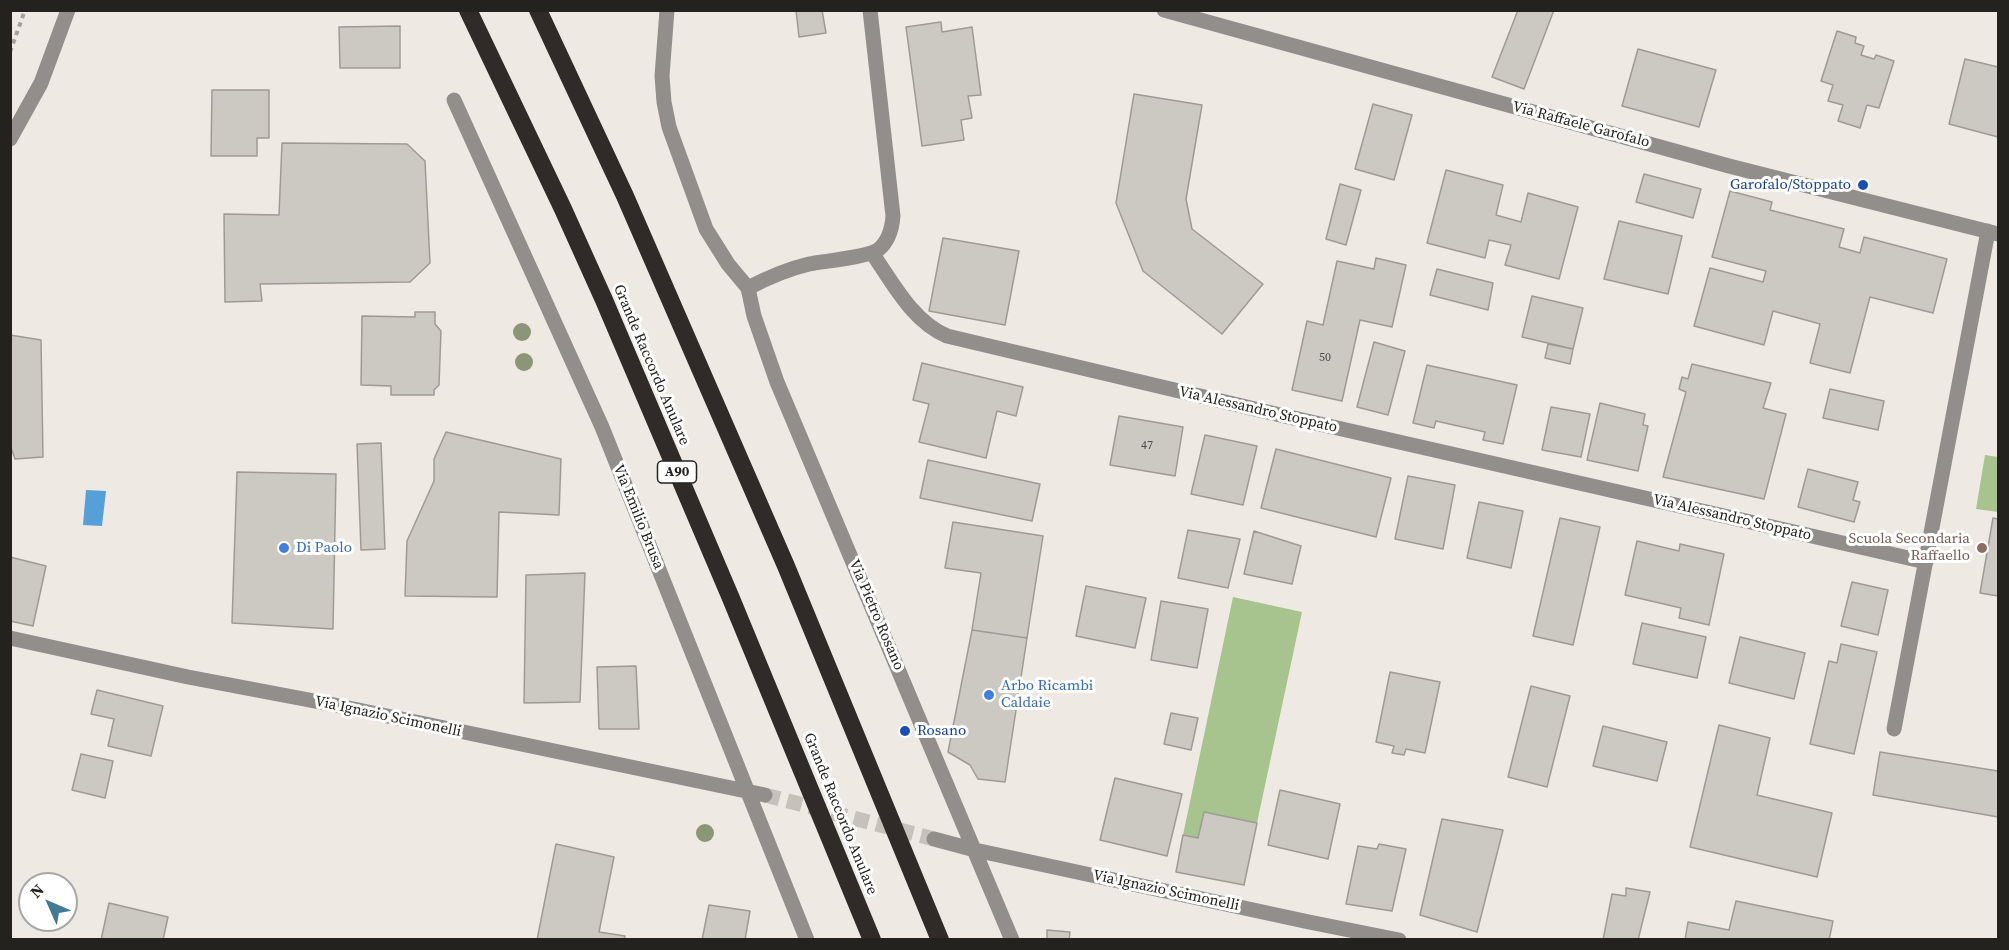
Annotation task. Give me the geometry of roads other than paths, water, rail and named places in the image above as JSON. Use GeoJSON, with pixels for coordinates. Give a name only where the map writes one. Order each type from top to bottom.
{"type":"FeatureCollection","features":[{"type":"Feature","properties":{"kind":"highway","name":"Grande Raccordo Anulare"},"geometry":{"type":"LineString","coordinates":[[468,10],[563,209],[622,342],[872,939]]}},
{"type":"Feature","properties":{"kind":"highway"},"geometry":{"type":"LineString","coordinates":[[538,10],[625,196],[786,566],[940,939]]}},
{"type":"Feature","properties":{"kind":"street"},"geometry":{"type":"LineString","coordinates":[[10,139],[41,83],[68,10]]}},
{"type":"Feature","properties":{"kind":"street"},"geometry":{"type":"LineString","coordinates":[[667,10],[662,76],[669,127],[706,229],[728,264],[748,288],[805,265],[872,253],[886,241],[893,216],[870,10]]}},
{"type":"Feature","properties":{"kind":"street","name":"Via Raffaele Garofalo"},"geometry":{"type":"LineString","coordinates":[[1164,10],[1729,166],[1993,232]]}},
{"type":"Feature","properties":{"kind":"street","name":"Via Emilio Brusa"},"geometry":{"type":"LineString","coordinates":[[454,100],[602,427],[807,939]]}},
{"type":"Feature","properties":{"kind":"street"},"geometry":{"type":"LineString","coordinates":[[1894,729],[1993,232]]}},
{"type":"Feature","properties":{"kind":"street","name":"Via Alessandro Stoppato"},"geometry":{"type":"LineString","coordinates":[[872,253],[916,315],[935,331],[947,336],[1276,414],[1926,562]]}},
{"type":"Feature","properties":{"kind":"street","name":"Via Pietro Rosano"},"geometry":{"type":"LineString","coordinates":[[748,288],[754,316],[777,382],[1012,939]]}},
{"type":"Feature","properties":{"kind":"street","name":"Via Ignazio Scimonelli"},"geometry":{"type":"LineString","coordinates":[[10,638],[188,677],[765,795]]}},
{"type":"Feature","properties":{"kind":"street","name":"Via Ignazio Scimonelli"},"geometry":{"type":"LineString","coordinates":[[934,839],[975,850],[1309,922],[1399,939]]}},
{"type":"Feature","properties":{"kind":"water"},"geometry":{"type":"Polygon","coordinates":[[[86,490],[106,491],[102,526],[83,525],[86,490]]]}},
{"type":"Feature","properties":{"kind":"tunnel"},"geometry":{"type":"LineString","coordinates":[[765,795],[934,839]]}},
{"type":"Feature","properties":{"kind":"place","name":"Garofalo/Stoppato"},"geometry":{"type":"Point","coordinates":[1863,185]}},
{"type":"Feature","properties":{"kind":"place","name":"Di Paolo"},"geometry":{"type":"Point","coordinates":[284,548]}},
{"type":"Feature","properties":{"kind":"place","name":"Scuola Secondaria Raffaello"},"geometry":{"type":"Point","coordinates":[1982,548]}},
{"type":"Feature","properties":{"kind":"place","name":"Arbo Ricambi Caldaie"},"geometry":{"type":"Point","coordinates":[989,695]}},
{"type":"Feature","properties":{"kind":"place","name":"Rosano"},"geometry":{"type":"Point","coordinates":[905,731]}}]}
